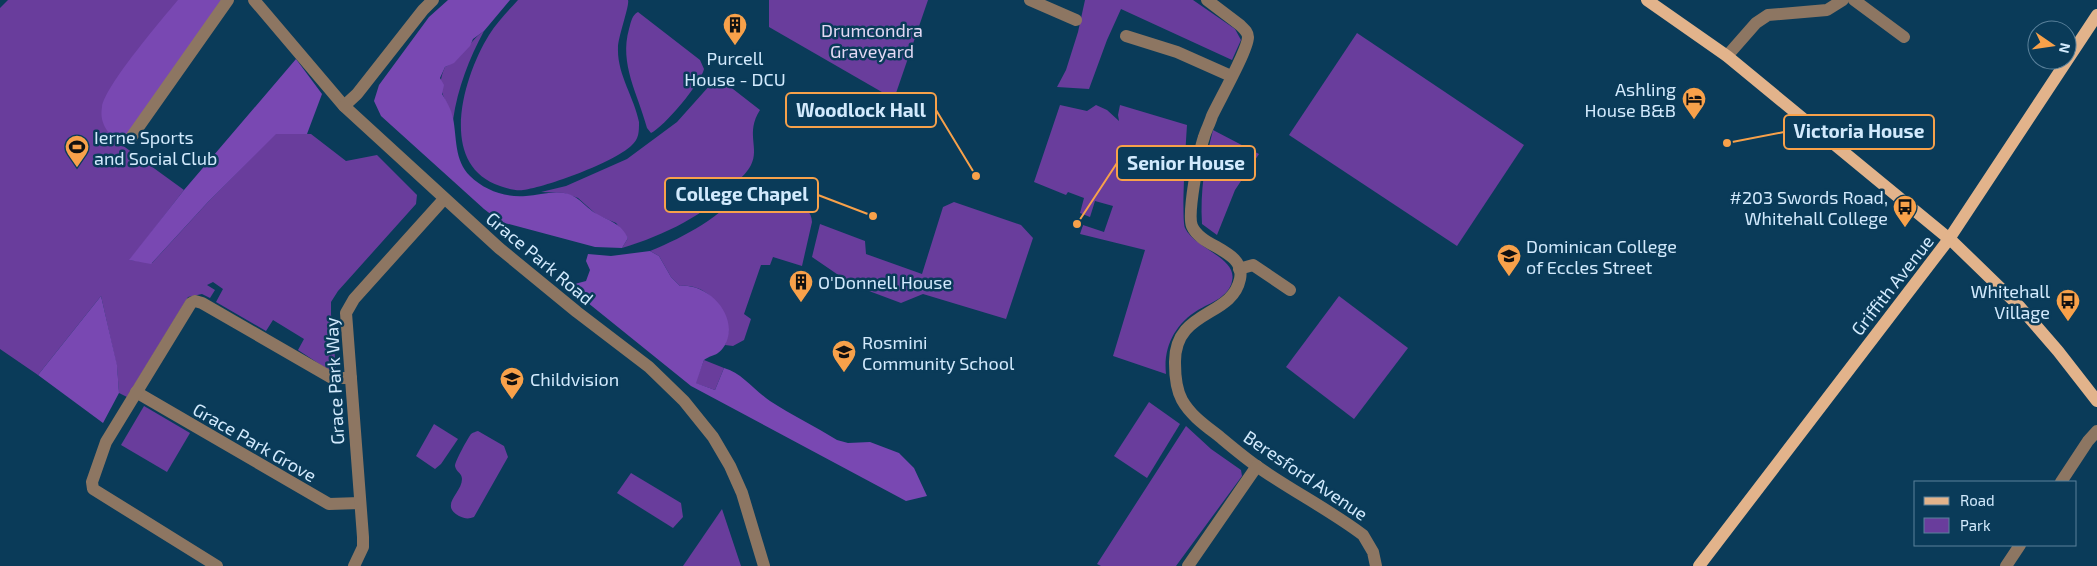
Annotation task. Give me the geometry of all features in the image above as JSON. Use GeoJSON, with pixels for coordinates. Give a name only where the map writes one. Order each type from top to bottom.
{"type":"FeatureCollection","features":[{"type":"Feature","properties":{"kind":"main road"},"geometry":{"type":"LineString","coordinates":[[1647,0],[1727,56],[1949,239],[2019,306],[2097,400]]}},
{"type":"Feature","properties":{"kind":"main road","name":"Griffith Avenue"},"geometry":{"type":"LineString","coordinates":[[1699,566],[1949,239],[2097,15]]}},
{"type":"Feature","properties":{"kind":"street"},"geometry":{"type":"LineString","coordinates":[[130,139],[228,0]]}},
{"type":"Feature","properties":{"kind":"street","name":"Grace Park Road"},"geometry":{"type":"LineString","coordinates":[[254,0],[344,106],[499,248],[577,312],[649,367],[684,401],[713,437],[730,466],[742,493],[764,566]]}},
{"type":"Feature","properties":{"kind":"street"},"geometry":{"type":"LineString","coordinates":[[344,106],[433,0]]}},
{"type":"Feature","properties":{"kind":"street"},"geometry":{"type":"LineString","coordinates":[[1030,0],[1060,6],[1076,20]]}},
{"type":"Feature","properties":{"kind":"street"},"geometry":{"type":"LineString","coordinates":[[1207,0],[1246,30],[1248,36],[1243,53],[1203,138],[1191,205],[1191,225],[1201,238],[1230,255],[1236,261],[1239,269],[1253,265],[1290,290]]}},
{"type":"Feature","properties":{"kind":"street"},"geometry":{"type":"LineString","coordinates":[[1727,56],[1756,23],[1768,15],[1827,10],[1842,0]]}},
{"type":"Feature","properties":{"kind":"street"},"geometry":{"type":"LineString","coordinates":[[1854,0],[1904,37]]}},
{"type":"Feature","properties":{"kind":"street"},"geometry":{"type":"LineString","coordinates":[[1126,36],[1178,52],[1231,76]]}},
{"type":"Feature","properties":{"kind":"street","name":"Grace Park Way"},"geometry":{"type":"LineString","coordinates":[[354,566],[363,547],[346,313],[348,307],[444,199]]}},
{"type":"Feature","properties":{"kind":"street","name":"Beresford Avenue"},"geometry":{"type":"LineString","coordinates":[[1239,269],[1240,281],[1229,299],[1190,325],[1176,346],[1175,373],[1182,399],[1190,412],[1257,466],[1363,535],[1379,566]]}},
{"type":"Feature","properties":{"kind":"street"},"geometry":{"type":"LineString","coordinates":[[217,566],[94,489],[92,482],[106,442],[191,303],[195,301],[202,303],[332,378],[351,378]]}},
{"type":"Feature","properties":{"kind":"street","name":"Grace Park Grove"},"geometry":{"type":"LineString","coordinates":[[136,392],[328,504],[360,503]]}},
{"type":"Feature","properties":{"kind":"street"},"geometry":{"type":"LineString","coordinates":[[2062,481],[2088,440],[2097,431]]}},
{"type":"Feature","properties":{"kind":"street"},"geometry":{"type":"LineString","coordinates":[[1188,566],[1257,466]]}},
{"type":"Feature","properties":{"kind":"street"},"geometry":{"type":"LineString","coordinates":[[2006,566],[2019,546]]}},
{"type":"Feature","properties":{"kind":"green space"},"geometry":{"type":"Polygon","coordinates":[[[8,0],[222,0],[122,145],[184,190],[130,260],[152,263],[208,202],[276,133],[311,134],[346,161],[377,155],[417,195],[416,204],[338,291],[331,302],[336,369],[327,369],[298,350],[304,339],[273,320],[266,331],[216,302],[223,289],[213,282],[207,285],[215,290],[210,298],[202,294],[188,297],[127,397],[119,393],[117,367],[101,296],[38,375],[0,349],[0,8],[8,0]]]}},
{"type":"Feature","properties":{"kind":"green space"},"geometry":{"type":"Polygon","coordinates":[[[518,0],[628,0],[618,48],[618,58],[639,122],[639,132],[636,141],[610,159],[563,179],[534,188],[520,190],[500,186],[480,175],[468,159],[462,140],[461,118],[464,96],[479,53],[489,35],[518,0]]]}},
{"type":"Feature","properties":{"kind":"green space","name":"Drumcondra Graveyard"},"geometry":{"type":"Polygon","coordinates":[[[769,0],[928,0],[894,99],[769,27],[769,0]]]}},
{"type":"Feature","properties":{"kind":"green space"},"geometry":{"type":"Polygon","coordinates":[[[1085,0],[1193,0],[1235,29],[1241,40],[1232,60],[1121,9],[1089,89],[1057,87],[1066,70],[1078,32],[1085,0]]]}},
{"type":"Feature","properties":{"kind":"green space"},"geometry":{"type":"Polygon","coordinates":[[[638,12],[700,60],[704,69],[696,84],[681,104],[651,133],[647,128],[631,79],[626,54],[630,24],[638,12]]]}},
{"type":"Feature","properties":{"kind":"green space"},"geometry":{"type":"Polygon","coordinates":[[[484,31],[465,74],[453,120],[441,88],[442,75],[445,67],[451,64],[484,31]]]}},
{"type":"Feature","properties":{"kind":"green space"},"geometry":{"type":"Polygon","coordinates":[[[1357,33],[1524,145],[1457,246],[1289,135],[1357,33]]]}},
{"type":"Feature","properties":{"kind":"green space"},"geometry":{"type":"Polygon","coordinates":[[[724,82],[760,110],[753,133],[753,159],[748,169],[725,194],[698,214],[654,237],[622,248],[628,238],[616,223],[597,215],[578,198],[564,193],[541,192],[566,186],[627,159],[677,122],[711,84],[724,82]]]}},
{"type":"Feature","properties":{"kind":"green space"},"geometry":{"type":"Polygon","coordinates":[[[1060,105],[1087,111],[1096,105],[1107,110],[1119,121],[1120,105],[1187,125],[1184,196],[1185,228],[1197,241],[1222,259],[1232,273],[1232,281],[1230,287],[1223,295],[1198,310],[1177,329],[1166,355],[1166,374],[1113,356],[1145,250],[1080,234],[1083,225],[1104,232],[1113,206],[1095,201],[1090,217],[1080,213],[1084,198],[1068,192],[1066,195],[1034,182],[1060,105]]]}},
{"type":"Feature","properties":{"kind":"green space"},"geometry":{"type":"Polygon","coordinates":[[[1213,130],[1259,154],[1235,190],[1217,235],[1202,224],[1204,176],[1213,130]]]}},
{"type":"Feature","properties":{"kind":"green space"},"geometry":{"type":"Polygon","coordinates":[[[752,185],[778,192],[797,201],[810,214],[812,222],[802,266],[773,257],[770,265],[761,265],[744,314],[751,319],[744,340],[733,346],[725,345],[728,336],[726,321],[713,298],[698,288],[680,286],[671,277],[659,256],[650,251],[702,225],[726,208],[747,187],[752,185]]]}},
{"type":"Feature","properties":{"kind":"green space"},"geometry":{"type":"Polygon","coordinates":[[[954,202],[1021,225],[1033,238],[1006,319],[923,294],[901,303],[853,285],[812,257],[820,224],[865,241],[866,254],[922,274],[943,207],[954,202]]]}},
{"type":"Feature","properties":{"kind":"green space"},"geometry":{"type":"Polygon","coordinates":[[[1339,296],[1408,348],[1354,419],[1286,367],[1339,296]]]}},
{"type":"Feature","properties":{"kind":"green space"},"geometry":{"type":"Polygon","coordinates":[[[704,360],[724,368],[715,390],[695,383],[704,360]]]}},
{"type":"Feature","properties":{"kind":"green space"},"geometry":{"type":"Polygon","coordinates":[[[1149,402],[1180,424],[1147,478],[1114,456],[1149,402]]]}},
{"type":"Feature","properties":{"kind":"green space"},"geometry":{"type":"Polygon","coordinates":[[[144,406],[190,433],[167,472],[121,445],[144,406]]]}},
{"type":"Feature","properties":{"kind":"green space"},"geometry":{"type":"Polygon","coordinates":[[[434,424],[458,439],[441,464],[435,469],[416,456],[434,424]]]}},
{"type":"Feature","properties":{"kind":"green space"},"geometry":{"type":"Polygon","coordinates":[[[1186,426],[1211,449],[1241,470],[1242,476],[1176,566],[1101,566],[1097,564],[1186,426]]]}},
{"type":"Feature","properties":{"kind":"green space"},"geometry":{"type":"Polygon","coordinates":[[[478,431],[504,446],[508,457],[474,517],[465,518],[453,512],[451,508],[451,503],[462,479],[455,466],[469,436],[478,431]]]}},
{"type":"Feature","properties":{"kind":"green space"},"geometry":{"type":"Polygon","coordinates":[[[631,473],[681,503],[683,517],[673,528],[617,493],[631,473]]]}},
{"type":"Feature","properties":{"kind":"green space"},"geometry":{"type":"Polygon","coordinates":[[[722,509],[741,566],[683,566],[722,509]]]}},
{"type":"Feature","properties":{"kind":"shaded area"},"geometry":{"type":"Polygon","coordinates":[[[178,0],[222,0],[122,146],[106,129],[102,119],[101,113],[105,97],[135,53],[178,0]]]}},
{"type":"Feature","properties":{"kind":"shaded area"},"geometry":{"type":"Polygon","coordinates":[[[448,0],[510,0],[484,31],[473,39],[470,46],[454,63],[445,67],[440,78],[444,85],[442,94],[453,118],[457,148],[465,170],[476,181],[489,189],[511,196],[559,193],[574,196],[594,212],[622,229],[628,238],[622,248],[595,247],[501,222],[484,209],[381,116],[374,101],[379,85],[429,17],[448,0]]]}},
{"type":"Feature","properties":{"kind":"shaded area"},"geometry":{"type":"Polygon","coordinates":[[[296,59],[322,94],[307,134],[276,134],[208,202],[151,264],[129,260],[184,190],[296,59]]]}},
{"type":"Feature","properties":{"kind":"shaded area"},"geometry":{"type":"Polygon","coordinates":[[[650,251],[659,256],[671,277],[680,286],[701,290],[711,296],[725,313],[729,334],[725,345],[717,353],[704,360],[696,383],[715,390],[724,368],[730,370],[770,401],[837,440],[848,443],[870,442],[899,453],[914,468],[927,496],[906,501],[691,386],[567,286],[586,281],[590,270],[586,261],[588,254],[611,256],[650,251]]]}},
{"type":"Feature","properties":{"kind":"shaded area"},"geometry":{"type":"Polygon","coordinates":[[[101,296],[117,365],[119,393],[103,423],[38,375],[101,296]]]}},
{"type":"Feature","properties":{"kind":"place","name":"Purcell House - DCU"},"geometry":{"type":"Point","coordinates":[735,46]}},
{"type":"Feature","properties":{"kind":"place","name":"Ashling House B&B"},"geometry":{"type":"Point","coordinates":[1694,120]}},
{"type":"Feature","properties":{"kind":"place","name":"Victoria House"},"geometry":{"type":"Point","coordinates":[1727,143]}},
{"type":"Feature","properties":{"kind":"place","name":"Ierne Sports and Social Club"},"geometry":{"type":"Point","coordinates":[77,168]}},
{"type":"Feature","properties":{"kind":"place","name":"Woodlock Hall"},"geometry":{"type":"Point","coordinates":[976,176]}},
{"type":"Feature","properties":{"kind":"place","name":"College Chapel"},"geometry":{"type":"Point","coordinates":[873,216]}},
{"type":"Feature","properties":{"kind":"place","name":"Senior House"},"geometry":{"type":"Point","coordinates":[1077,224]}},
{"type":"Feature","properties":{"kind":"place","name":"#203 Swords Road, Whitehall College"},"geometry":{"type":"Point","coordinates":[1905,228]}},
{"type":"Feature","properties":{"kind":"place","name":"Dominican College of Eccles Street"},"geometry":{"type":"Point","coordinates":[1509,277]}},
{"type":"Feature","properties":{"kind":"place","name":"O'Donnell House"},"geometry":{"type":"Point","coordinates":[801,303]}},
{"type":"Feature","properties":{"kind":"place","name":"Whitehall Village"},"geometry":{"type":"Point","coordinates":[2068,322]}},
{"type":"Feature","properties":{"kind":"place","name":"Rosmini Community School"},"geometry":{"type":"Point","coordinates":[844,373]}},
{"type":"Feature","properties":{"kind":"place","name":"Childvision"},"geometry":{"type":"Point","coordinates":[512,400]}}]}
